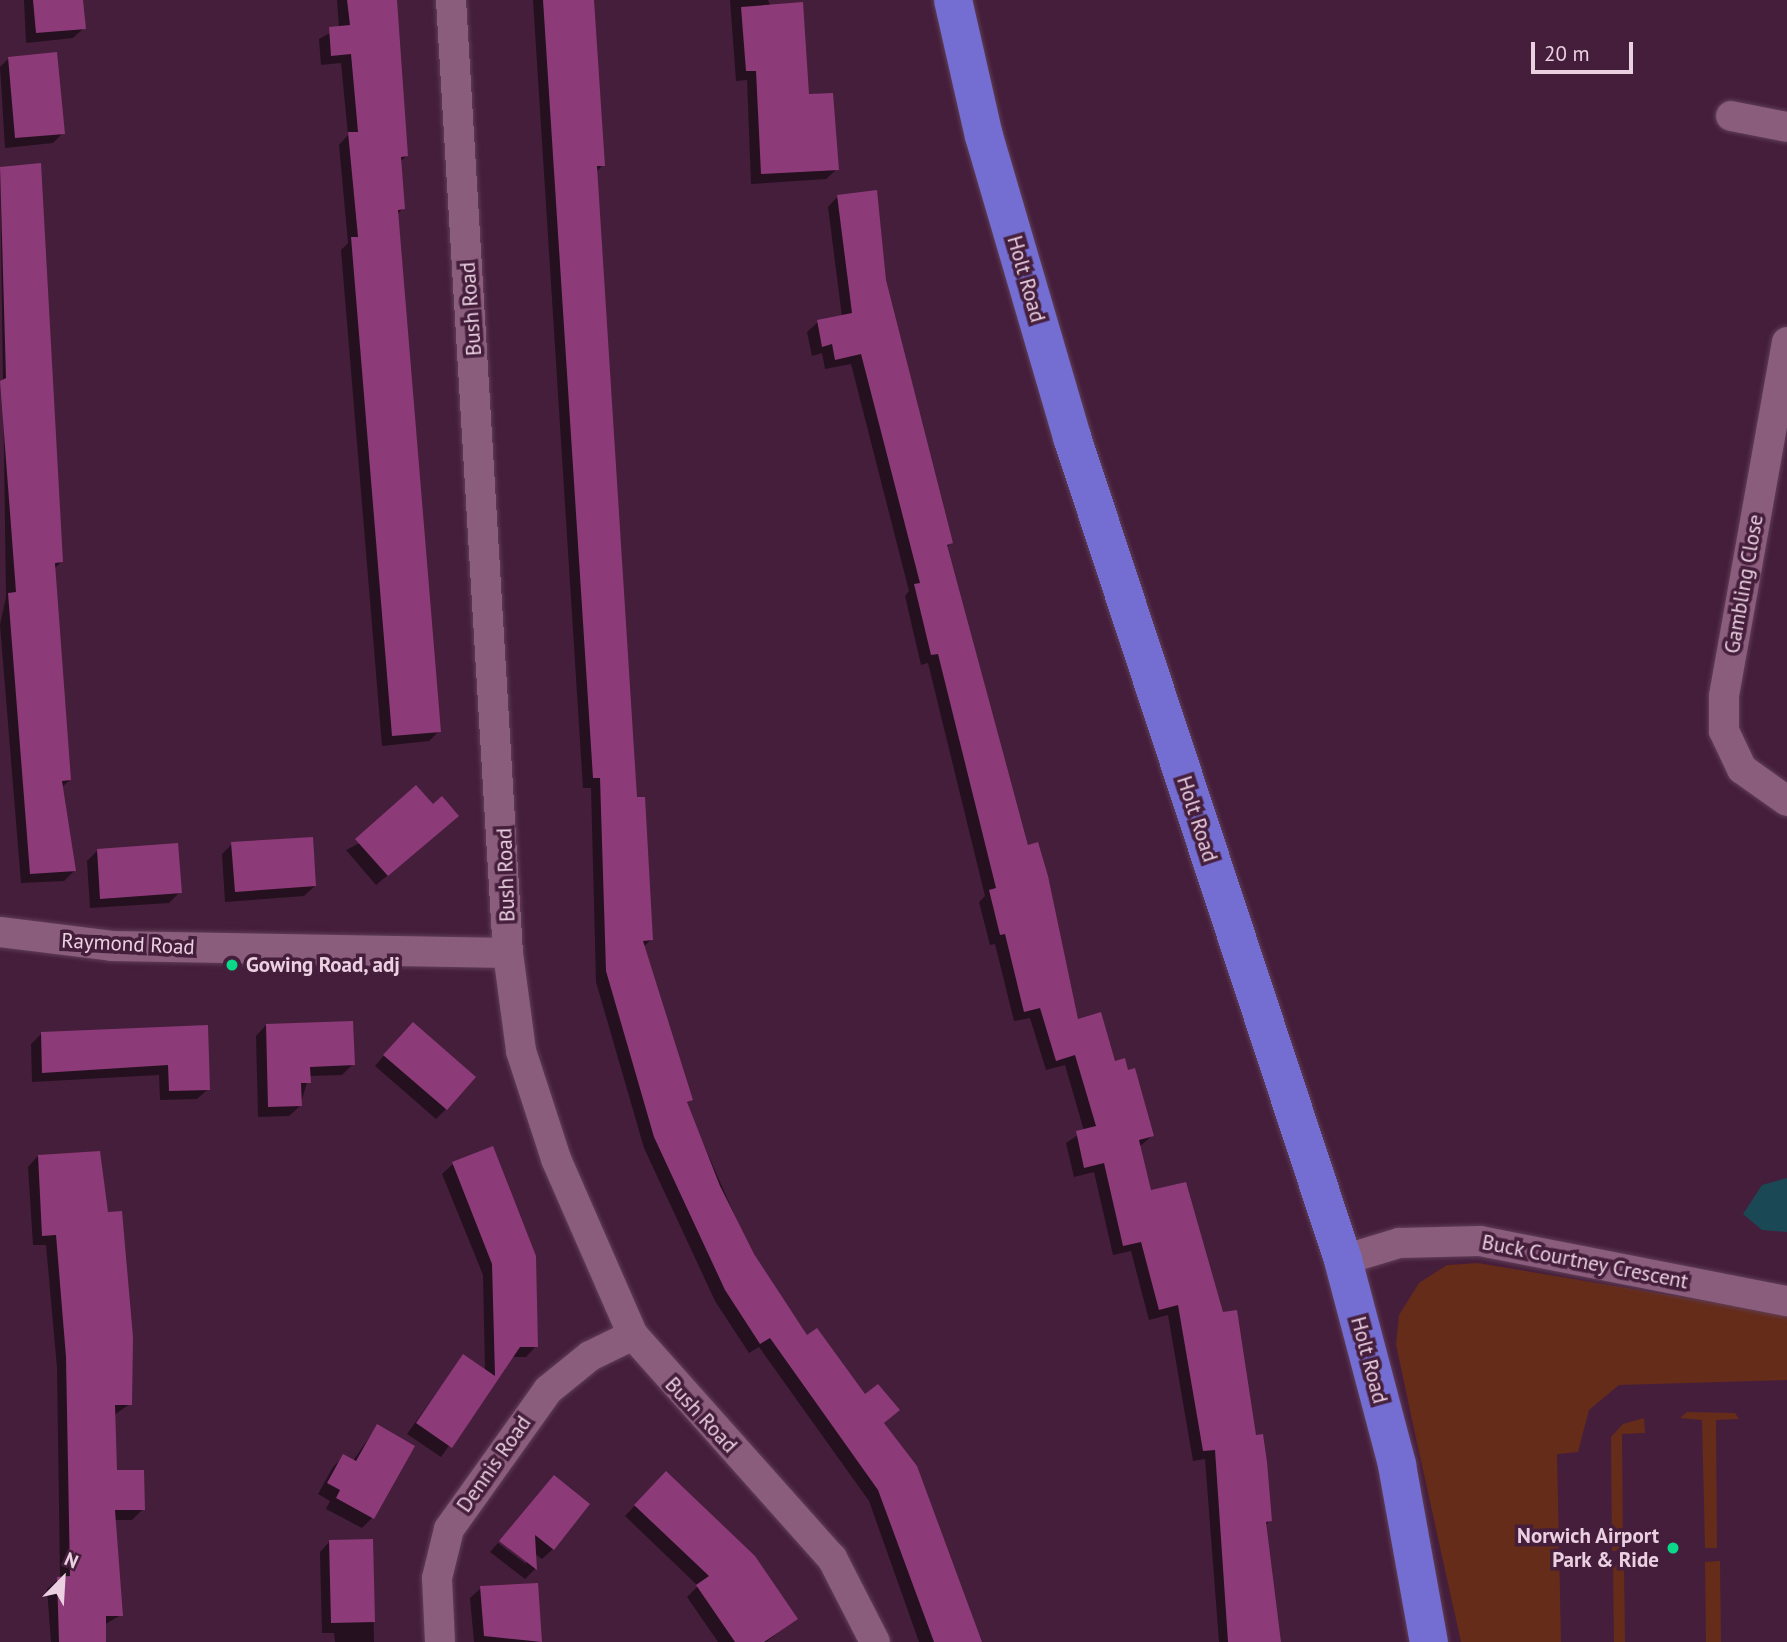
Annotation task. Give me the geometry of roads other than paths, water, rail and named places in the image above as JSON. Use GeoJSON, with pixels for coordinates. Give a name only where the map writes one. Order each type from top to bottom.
{"type":"FeatureCollection","features":[{"type":"Feature","properties":{"kind":"highway","name":"Holt Road"},"geometry":{"type":"LineString","coordinates":[[953,0],[984,136],[1072,437],[1343,1260],[1396,1465],[1429,1642]]}},
{"type":"Feature","properties":{"kind":"street","name":"Bush Road"},"geometry":{"type":"LineString","coordinates":[[452,0],[508,953],[521,1051],[536,1099],[633,1335],[832,1558],[875,1642]]}},
{"type":"Feature","properties":{"kind":"street"},"geometry":{"type":"LineString","coordinates":[[1731,116],[1787,127]]}},
{"type":"Feature","properties":{"kind":"street","name":"Gambling Close"},"geometry":{"type":"LineString","coordinates":[[1787,342],[1726,684],[1724,731],[1742,769],[1787,801]]}},
{"type":"Feature","properties":{"kind":"street","name":"Raymond Road"},"geometry":{"type":"LineString","coordinates":[[0,932],[112,946],[508,953]]}},
{"type":"Feature","properties":{"kind":"street","name":"Buck Courtney Crescent"},"geometry":{"type":"LineString","coordinates":[[1343,1260],[1399,1243],[1480,1241],[1787,1301]]}},
{"type":"Feature","properties":{"kind":"street","name":"Dennis Road"},"geometry":{"type":"LineString","coordinates":[[440,1642],[437,1578],[449,1529],[548,1390],[590,1356],[633,1335]]}},
{"type":"Feature","properties":{"kind":"water"},"geometry":{"type":"Polygon","coordinates":[[[1787,1178],[1787,1232],[1762,1230],[1743,1214],[1762,1185],[1787,1178]]]}},
{"type":"Feature","properties":{"kind":"place","name":"Gowing Road, adj"},"geometry":{"type":"Point","coordinates":[232,965]}},
{"type":"Feature","properties":{"kind":"place","name":"Norwich Airport Park & Ride"},"geometry":{"type":"Point","coordinates":[1673,1548]}}]}
